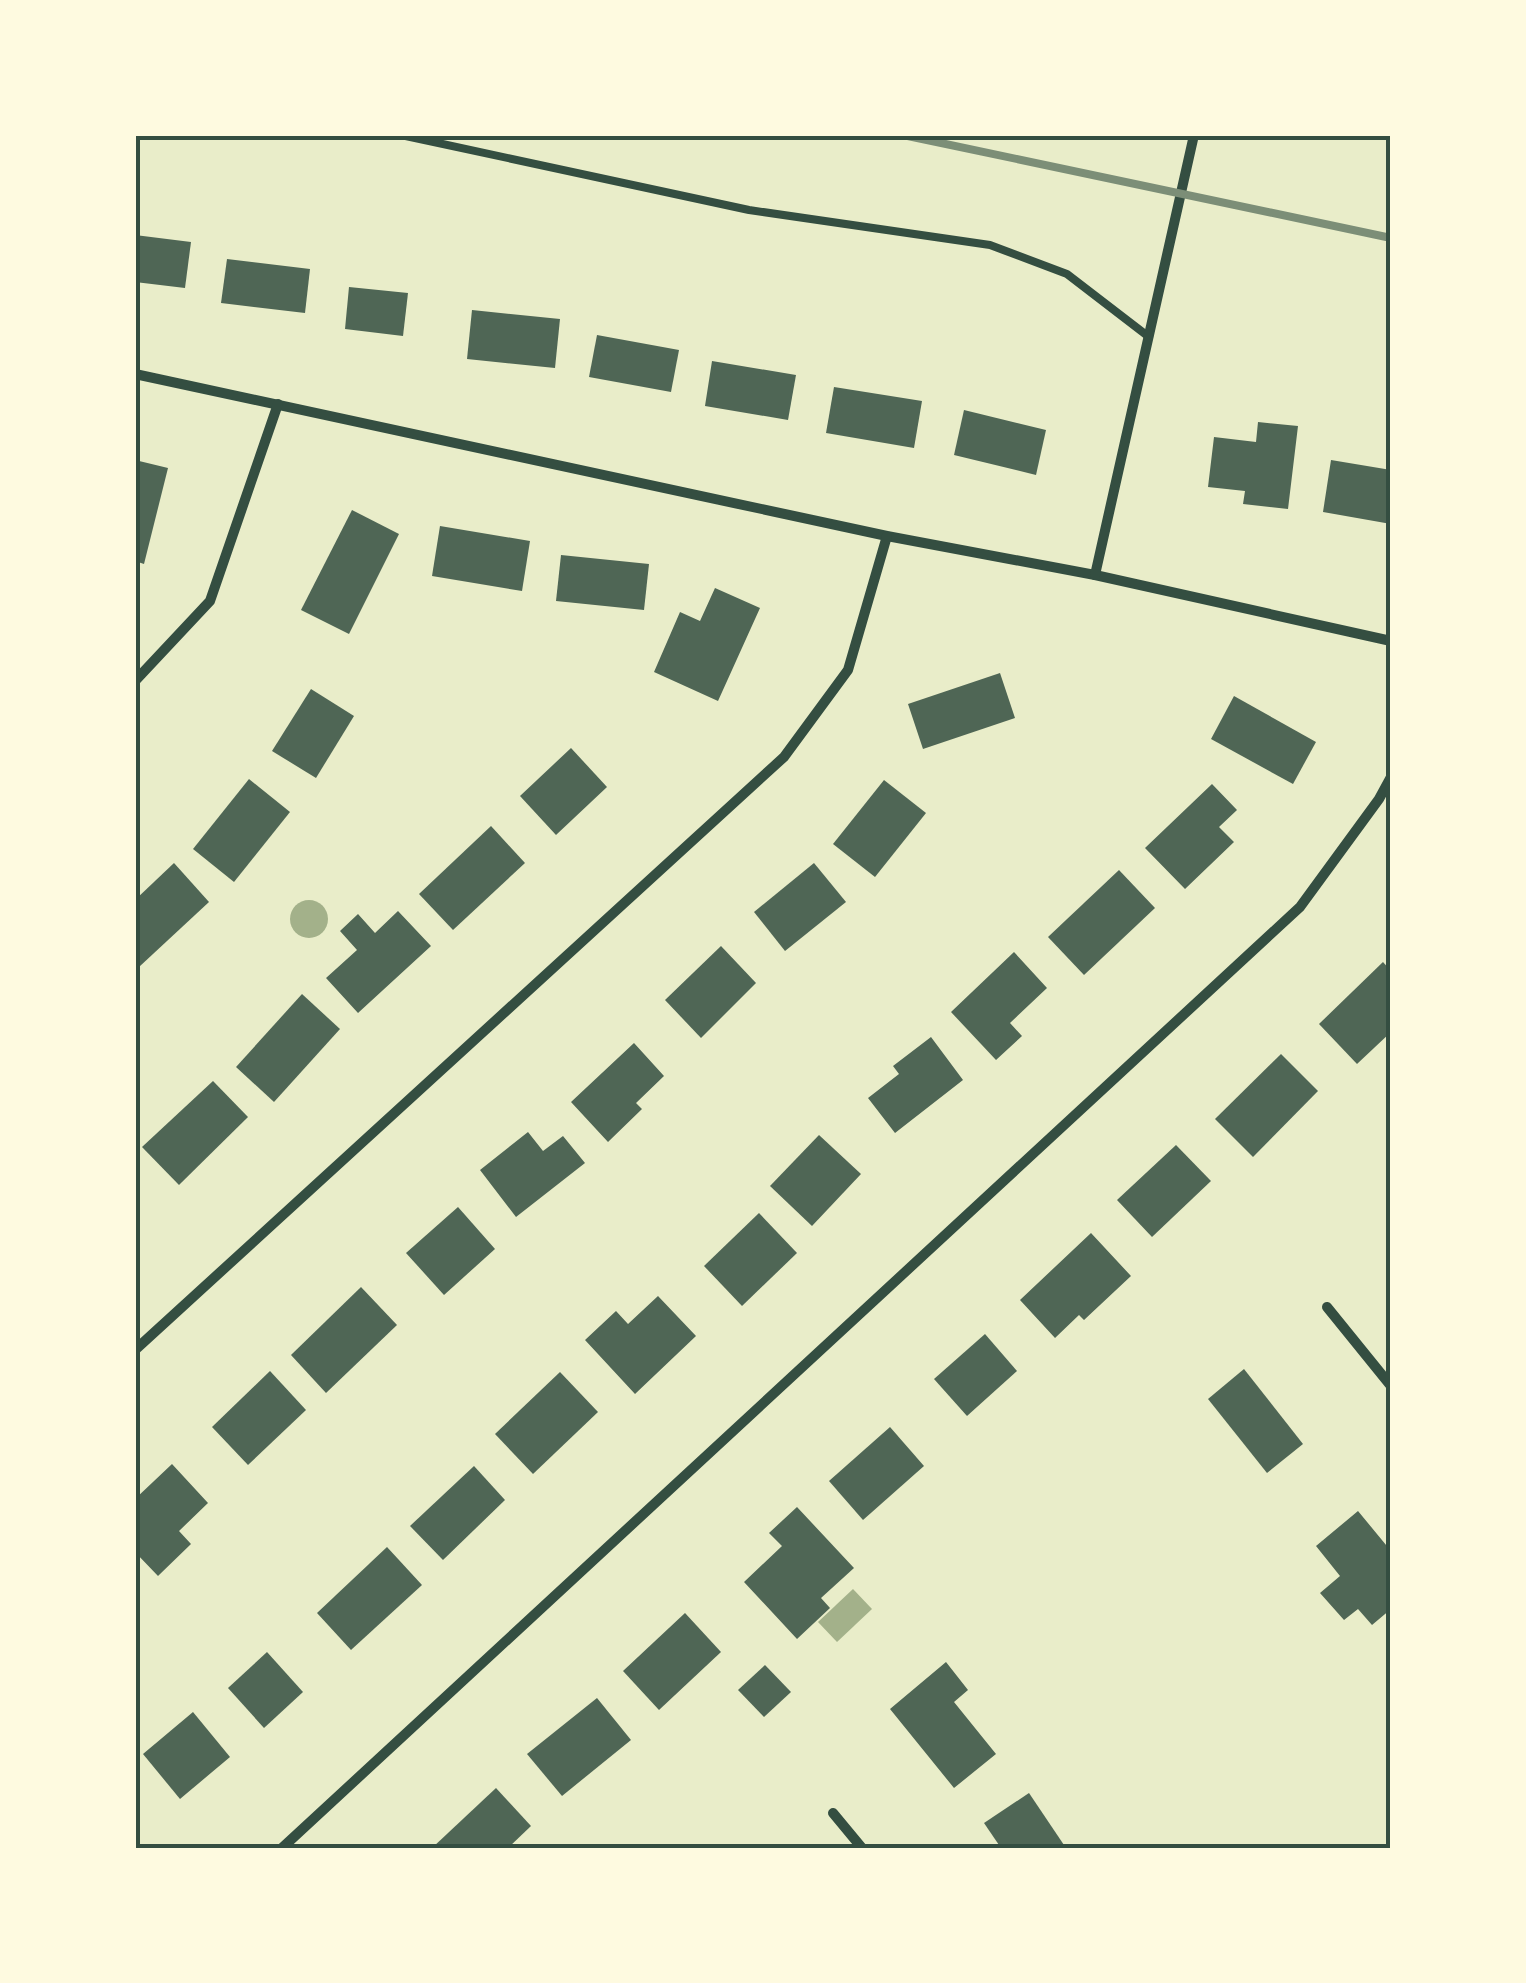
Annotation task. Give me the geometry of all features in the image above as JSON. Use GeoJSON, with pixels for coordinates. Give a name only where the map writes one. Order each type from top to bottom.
{"type":"FeatureCollection","features":[{"type":"Feature","properties":{"kind":"street"},"geometry":{"type":"LineString","coordinates":[[1095,575],[1194,135]]}},
{"type":"Feature","properties":{"kind":"street"},"geometry":{"type":"LineString","coordinates":[[135,374],[887,536],[1095,575],[1391,641]]}},
{"type":"Feature","properties":{"kind":"street"},"geometry":{"type":"LineString","coordinates":[[135,681],[210,601],[278,404]]}},
{"type":"Feature","properties":{"kind":"street"},"geometry":{"type":"LineString","coordinates":[[135,1350],[784,757],[848,670],[887,536]]}},
{"type":"Feature","properties":{"kind":"street"},"geometry":{"type":"LineString","coordinates":[[282,1848],[1300,907],[1391,777]]}},
{"type":"Feature","properties":{"kind":"street"},"geometry":{"type":"LineString","coordinates":[[1327,1307],[1391,1386]]}},
{"type":"Feature","properties":{"kind":"street"},"geometry":{"type":"LineString","coordinates":[[833,1814],[862,1848]]}},
{"type":"Feature","properties":{"kind":"lane"},"geometry":{"type":"LineString","coordinates":[[401,135],[749,210],[990,245],[1067,274],[1150,338]]}},
{"type":"Feature","properties":{"kind":"shaded area"},"geometry":{"type":"Polygon","coordinates":[[[309,900],[322,906],[328,919],[322,932],[309,938],[296,932],[290,919],[296,906],[309,900]]]}},
{"type":"Feature","properties":{"kind":"shaded area"},"geometry":{"type":"Polygon","coordinates":[[[853,1589],[872,1609],[837,1642],[818,1622],[853,1589]]]}},
{"type":"Feature","properties":{"kind":"building"},"geometry":{"type":"Polygon","coordinates":[[[135,235],[191,242],[185,288],[135,282],[135,235]]]}},
{"type":"Feature","properties":{"kind":"building"},"geometry":{"type":"Polygon","coordinates":[[[227,259],[310,269],[305,313],[221,303],[227,259]]]}},
{"type":"Feature","properties":{"kind":"building"},"geometry":{"type":"Polygon","coordinates":[[[349,287],[408,293],[403,336],[345,329],[349,287]]]}},
{"type":"Feature","properties":{"kind":"building"},"geometry":{"type":"Polygon","coordinates":[[[472,310],[560,319],[555,368],[467,359],[472,310]]]}},
{"type":"Feature","properties":{"kind":"building"},"geometry":{"type":"Polygon","coordinates":[[[597,335],[679,350],[671,392],[589,377],[597,335]]]}},
{"type":"Feature","properties":{"kind":"building"},"geometry":{"type":"Polygon","coordinates":[[[712,361],[796,375],[788,420],[705,406],[712,361]]]}},
{"type":"Feature","properties":{"kind":"building"},"geometry":{"type":"Polygon","coordinates":[[[834,387],[922,401],[914,448],[826,433],[834,387]]]}},
{"type":"Feature","properties":{"kind":"building"},"geometry":{"type":"Polygon","coordinates":[[[964,410],[1046,430],[1036,475],[954,455],[964,410]]]}},
{"type":"Feature","properties":{"kind":"building"},"geometry":{"type":"Polygon","coordinates":[[[1258,422],[1298,426],[1288,509],[1243,504],[1245,491],[1208,487],[1214,437],[1256,442],[1258,422]]]}},
{"type":"Feature","properties":{"kind":"building"},"geometry":{"type":"Polygon","coordinates":[[[135,460],[168,468],[144,564],[135,561],[135,460]]]}},
{"type":"Feature","properties":{"kind":"building"},"geometry":{"type":"Polygon","coordinates":[[[1331,460],[1391,470],[1391,524],[1323,512],[1331,460]]]}},
{"type":"Feature","properties":{"kind":"building"},"geometry":{"type":"Polygon","coordinates":[[[352,510],[399,534],[349,634],[301,610],[352,510]]]}},
{"type":"Feature","properties":{"kind":"building"},"geometry":{"type":"Polygon","coordinates":[[[440,526],[530,541],[522,591],[432,576],[440,526]]]}},
{"type":"Feature","properties":{"kind":"building"},"geometry":{"type":"Polygon","coordinates":[[[561,555],[649,564],[644,610],[556,601],[561,555]]]}},
{"type":"Feature","properties":{"kind":"building"},"geometry":{"type":"Polygon","coordinates":[[[715,588],[760,608],[718,701],[654,672],[680,612],[700,621],[715,588]]]}},
{"type":"Feature","properties":{"kind":"building"},"geometry":{"type":"Polygon","coordinates":[[[1000,673],[1015,718],[923,749],[908,704],[1000,673]]]}},
{"type":"Feature","properties":{"kind":"building"},"geometry":{"type":"Polygon","coordinates":[[[311,689],[354,716],[316,778],[272,751],[311,689]]]}},
{"type":"Feature","properties":{"kind":"building"},"geometry":{"type":"Polygon","coordinates":[[[1234,696],[1316,742],[1293,784],[1211,739],[1234,696]]]}},
{"type":"Feature","properties":{"kind":"building"},"geometry":{"type":"Polygon","coordinates":[[[571,748],[607,787],[556,835],[520,796],[571,748]]]}},
{"type":"Feature","properties":{"kind":"building"},"geometry":{"type":"Polygon","coordinates":[[[249,779],[290,812],[234,882],[193,849],[249,779]]]}},
{"type":"Feature","properties":{"kind":"building"},"geometry":{"type":"Polygon","coordinates":[[[884,780],[926,813],[875,877],[833,844],[884,780]]]}},
{"type":"Feature","properties":{"kind":"building"},"geometry":{"type":"Polygon","coordinates":[[[1212,784],[1237,810],[1219,827],[1234,842],[1185,889],[1145,848],[1212,784]]]}},
{"type":"Feature","properties":{"kind":"building"},"geometry":{"type":"Polygon","coordinates":[[[491,826],[525,863],[453,930],[419,894],[491,826]]]}},
{"type":"Feature","properties":{"kind":"building"},"geometry":{"type":"Polygon","coordinates":[[[174,863],[209,902],[139,967],[135,964],[135,900],[174,863]]]}},
{"type":"Feature","properties":{"kind":"building"},"geometry":{"type":"Polygon","coordinates":[[[814,863],[846,902],[785,951],[754,912],[814,863]]]}},
{"type":"Feature","properties":{"kind":"building"},"geometry":{"type":"Polygon","coordinates":[[[1119,870],[1155,908],[1084,975],[1048,937],[1119,870]]]}},
{"type":"Feature","properties":{"kind":"building"},"geometry":{"type":"Polygon","coordinates":[[[398,911],[431,946],[358,1013],[326,978],[357,950],[340,931],[358,914],[375,933],[398,911]]]}},
{"type":"Feature","properties":{"kind":"building"},"geometry":{"type":"Polygon","coordinates":[[[721,946],[756,983],[701,1038],[665,1000],[721,946]]]}},
{"type":"Feature","properties":{"kind":"building"},"geometry":{"type":"Polygon","coordinates":[[[1014,952],[1047,988],[1010,1023],[1022,1036],[996,1060],[951,1012],[1014,952]]]}},
{"type":"Feature","properties":{"kind":"building"},"geometry":{"type":"Polygon","coordinates":[[[1383,962],[1391,971],[1391,1032],[1357,1064],[1319,1024],[1383,962]]]}},
{"type":"Feature","properties":{"kind":"building"},"geometry":{"type":"Polygon","coordinates":[[[302,994],[340,1029],[274,1102],[236,1067],[302,994]]]}},
{"type":"Feature","properties":{"kind":"building"},"geometry":{"type":"Polygon","coordinates":[[[931,1037],[963,1080],[895,1133],[868,1098],[899,1074],[893,1066],[931,1037]]]}},
{"type":"Feature","properties":{"kind":"building"},"geometry":{"type":"Polygon","coordinates":[[[634,1043],[664,1076],[636,1103],[642,1109],[608,1142],[571,1102],[634,1043]]]}},
{"type":"Feature","properties":{"kind":"building"},"geometry":{"type":"Polygon","coordinates":[[[1281,1054],[1318,1091],[1253,1157],[1215,1119],[1281,1054]]]}},
{"type":"Feature","properties":{"kind":"building"},"geometry":{"type":"Polygon","coordinates":[[[213,1081],[248,1117],[179,1185],[142,1147],[213,1081]]]}},
{"type":"Feature","properties":{"kind":"building"},"geometry":{"type":"Polygon","coordinates":[[[528,1132],[543,1151],[563,1136],[585,1163],[516,1217],[480,1170],[528,1132]]]}},
{"type":"Feature","properties":{"kind":"building"},"geometry":{"type":"Polygon","coordinates":[[[819,1135],[861,1174],[812,1226],[770,1186],[819,1135]]]}},
{"type":"Feature","properties":{"kind":"building"},"geometry":{"type":"Polygon","coordinates":[[[1176,1145],[1211,1181],[1152,1237],[1117,1200],[1176,1145]]]}},
{"type":"Feature","properties":{"kind":"building"},"geometry":{"type":"Polygon","coordinates":[[[458,1207],[495,1249],[444,1295],[406,1253],[458,1207]]]}},
{"type":"Feature","properties":{"kind":"building"},"geometry":{"type":"Polygon","coordinates":[[[759,1213],[797,1253],[742,1306],[704,1266],[759,1213]]]}},
{"type":"Feature","properties":{"kind":"building"},"geometry":{"type":"Polygon","coordinates":[[[1091,1233],[1131,1276],[1084,1320],[1079,1315],[1055,1338],[1020,1300],[1091,1233]]]}},
{"type":"Feature","properties":{"kind":"building"},"geometry":{"type":"Polygon","coordinates":[[[361,1287],[397,1325],[326,1393],[291,1355],[361,1287]]]}},
{"type":"Feature","properties":{"kind":"building"},"geometry":{"type":"Polygon","coordinates":[[[658,1296],[696,1336],[635,1394],[585,1340],[616,1311],[628,1324],[658,1296]]]}},
{"type":"Feature","properties":{"kind":"building"},"geometry":{"type":"Polygon","coordinates":[[[985,1334],[1017,1371],[967,1416],[934,1379],[985,1334]]]}},
{"type":"Feature","properties":{"kind":"building"},"geometry":{"type":"Polygon","coordinates":[[[1244,1369],[1303,1444],[1267,1473],[1208,1399],[1244,1369]]]}},
{"type":"Feature","properties":{"kind":"building"},"geometry":{"type":"Polygon","coordinates":[[[270,1371],[306,1410],[248,1465],[212,1427],[270,1371]]]}},
{"type":"Feature","properties":{"kind":"building"},"geometry":{"type":"Polygon","coordinates":[[[560,1372],[598,1412],[533,1474],[495,1434],[560,1372]]]}},
{"type":"Feature","properties":{"kind":"building"},"geometry":{"type":"Polygon","coordinates":[[[890,1427],[924,1466],[863,1520],[829,1481],[890,1427]]]}},
{"type":"Feature","properties":{"kind":"building"},"geometry":{"type":"Polygon","coordinates":[[[172,1464],[208,1503],[179,1531],[191,1544],[158,1576],[135,1552],[135,1499],[172,1464]]]}},
{"type":"Feature","properties":{"kind":"building"},"geometry":{"type":"Polygon","coordinates":[[[474,1466],[505,1500],[443,1560],[410,1526],[474,1466]]]}},
{"type":"Feature","properties":{"kind":"building"},"geometry":{"type":"Polygon","coordinates":[[[797,1507],[854,1568],[821,1598],[830,1608],[797,1639],[744,1582],[782,1546],[769,1533],[797,1507]]]}},
{"type":"Feature","properties":{"kind":"building"},"geometry":{"type":"Polygon","coordinates":[[[1358,1511],[1391,1551],[1391,1609],[1372,1625],[1358,1609],[1344,1620],[1320,1593],[1340,1576],[1316,1546],[1358,1511]]]}},
{"type":"Feature","properties":{"kind":"building"},"geometry":{"type":"Polygon","coordinates":[[[387,1547],[422,1585],[351,1650],[317,1613],[387,1547]]]}},
{"type":"Feature","properties":{"kind":"building"},"geometry":{"type":"Polygon","coordinates":[[[685,1613],[721,1652],[659,1710],[623,1671],[685,1613]]]}},
{"type":"Feature","properties":{"kind":"building"},"geometry":{"type":"Polygon","coordinates":[[[267,1652],[303,1692],[264,1728],[228,1688],[267,1652]]]}},
{"type":"Feature","properties":{"kind":"building"},"geometry":{"type":"Polygon","coordinates":[[[946,1662],[968,1690],[954,1702],[996,1754],[954,1788],[890,1709],[946,1662]]]}},
{"type":"Feature","properties":{"kind":"building"},"geometry":{"type":"Polygon","coordinates":[[[765,1665],[791,1692],[764,1717],[738,1690],[765,1665]]]}},
{"type":"Feature","properties":{"kind":"building"},"geometry":{"type":"Polygon","coordinates":[[[597,1698],[631,1740],[562,1796],[527,1754],[597,1698]]]}},
{"type":"Feature","properties":{"kind":"building"},"geometry":{"type":"Polygon","coordinates":[[[193,1712],[230,1757],[180,1799],[143,1754],[193,1712]]]}},
{"type":"Feature","properties":{"kind":"building"},"geometry":{"type":"Polygon","coordinates":[[[496,1788],[531,1826],[508,1848],[432,1848],[496,1788]]]}},
{"type":"Feature","properties":{"kind":"building"},"geometry":{"type":"Polygon","coordinates":[[[1029,1793],[1066,1848],[1001,1848],[984,1823],[1029,1793]]]}},
{"type":"Feature","properties":{"kind":"railway"},"geometry":{"type":"LineString","coordinates":[[903,135],[1391,238]]}}]}
